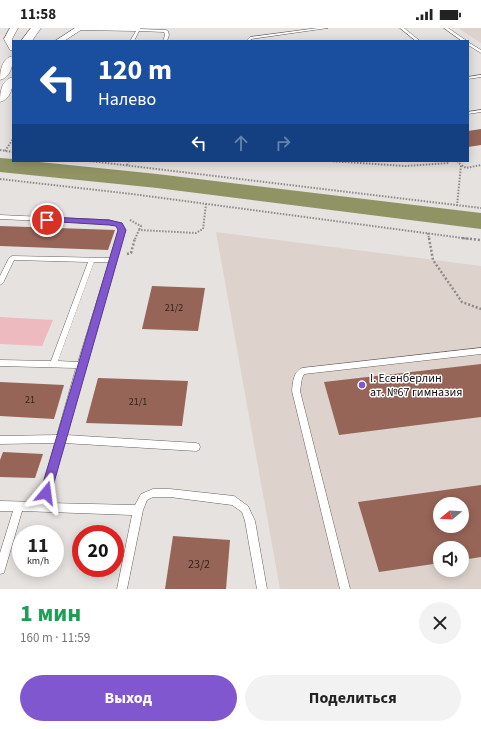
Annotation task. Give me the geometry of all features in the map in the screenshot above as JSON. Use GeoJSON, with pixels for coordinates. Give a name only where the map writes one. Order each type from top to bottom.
{"type":"FeatureCollection","features":[{"type":"Feature","properties":{"kind":"main road"},"geometry":{"type":"LineString","coordinates":[[27,40],[36,28]]}},
{"type":"Feature","properties":{"kind":"main road"},"geometry":{"type":"LineString","coordinates":[[0,76],[12,60]]}},
{"type":"Feature","properties":{"kind":"main road"},"geometry":{"type":"LineString","coordinates":[[0,98],[12,82]]}},
{"type":"Feature","properties":{"kind":"street"},"geometry":{"type":"LineString","coordinates":[[12,46],[8,39],[14,28]]}},
{"type":"Feature","properties":{"kind":"street"},"geometry":{"type":"LineString","coordinates":[[61,40],[80,28]]}},
{"type":"Feature","properties":{"kind":"lane"},"geometry":{"type":"LineString","coordinates":[[80,28],[166,30],[168,35],[166,40]]}},
{"type":"Feature","properties":{"kind":"lane"},"geometry":{"type":"LineString","coordinates":[[249,40],[250,38],[326,28]]}},
{"type":"Feature","properties":{"kind":"lane"},"geometry":{"type":"LineString","coordinates":[[402,28],[417,40]]}},
{"type":"Feature","properties":{"kind":"lane"},"geometry":{"type":"LineString","coordinates":[[446,28],[464,40]]}},
{"type":"Feature","properties":{"kind":"lane"},"geometry":{"type":"LineString","coordinates":[[132,40],[138,29]]}},
{"type":"Feature","properties":{"kind":"lane"},"geometry":{"type":"LineString","coordinates":[[469,44],[480,43]]}},
{"type":"Feature","properties":{"kind":"lane"},"geometry":{"type":"LineString","coordinates":[[469,44],[481,52]]}},
{"type":"Feature","properties":{"kind":"lane"},"geometry":{"type":"LineString","coordinates":[[469,78],[481,76]]}},
{"type":"Feature","properties":{"kind":"lane"},"geometry":{"type":"LineString","coordinates":[[469,113],[481,111]]}},
{"type":"Feature","properties":{"kind":"lane"},"geometry":{"type":"LineString","coordinates":[[0,218],[109,222],[119,225],[122,230],[81,365],[42,507]]}},
{"type":"Feature","properties":{"kind":"lane"},"geometry":{"type":"LineString","coordinates":[[0,283],[12,258],[113,260]]}},
{"type":"Feature","properties":{"kind":"lane"},"geometry":{"type":"LineString","coordinates":[[53,364],[92,260]]}},
{"type":"Feature","properties":{"kind":"lane"},"geometry":{"type":"LineString","coordinates":[[345,589],[296,391],[298,377],[302,371],[481,351]]}},
{"type":"Feature","properties":{"kind":"lane"},"geometry":{"type":"LineString","coordinates":[[0,363],[81,365]]}},
{"type":"Feature","properties":{"kind":"lane"},"geometry":{"type":"LineString","coordinates":[[0,440],[61,440],[196,447]]}},
{"type":"Feature","properties":{"kind":"lane"},"geometry":{"type":"LineString","coordinates":[[122,589],[138,510],[144,497],[160,492],[234,501],[245,509],[250,521],[262,589]]}},
{"type":"Feature","properties":{"kind":"lane"},"geometry":{"type":"LineString","coordinates":[[0,506],[138,510]]}},
{"type":"Feature","properties":{"kind":"lane"},"geometry":{"type":"LineString","coordinates":[[0,569],[19,506]]}},
{"type":"Feature","properties":{"kind":"path"},"geometry":{"type":"LineString","coordinates":[[5,151],[12,140]]}},
{"type":"Feature","properties":{"kind":"path"},"geometry":{"type":"LineString","coordinates":[[0,150],[12,152]]}},
{"type":"Feature","properties":{"kind":"path"},"geometry":{"type":"LineString","coordinates":[[99,162],[481,208]]}},
{"type":"Feature","properties":{"kind":"path"},"geometry":{"type":"LineString","coordinates":[[344,162],[402,166],[430,166],[449,163]]}},
{"type":"Feature","properties":{"kind":"path"},"geometry":{"type":"LineString","coordinates":[[458,162],[466,168],[481,165]]}},
{"type":"Feature","properties":{"kind":"path"},"geometry":{"type":"LineString","coordinates":[[457,206],[461,165]]}},
{"type":"Feature","properties":{"kind":"path"},"geometry":{"type":"LineString","coordinates":[[0,179],[481,240]]}},
{"type":"Feature","properties":{"kind":"path"},"geometry":{"type":"LineString","coordinates":[[113,260],[131,252],[136,234],[139,230],[196,233],[204,229],[206,204]]}},
{"type":"Feature","properties":{"kind":"path"},"geometry":{"type":"LineString","coordinates":[[428,233],[433,260],[462,302],[481,309]]}},
{"type":"Feature","properties":{"kind":"shaded area"},"geometry":{"type":"Polygon","coordinates":[[[458,28],[481,28],[481,43],[458,28]]]}},
{"type":"Feature","properties":{"kind":"shaded area","name":"І. Есенберлин ат. №67 гимназия"},"geometry":{"type":"Polygon","coordinates":[[[216,232],[481,266],[481,589],[280,589],[216,232]]]}},
{"type":"Feature","properties":{"kind":"shaded area"},"geometry":{"type":"Polygon","coordinates":[[[0,317],[53,320],[42,346],[0,344],[0,317]]]}},
{"type":"Feature","properties":{"kind":"building"},"geometry":{"type":"Polygon","coordinates":[[[481,129],[481,145],[469,147],[469,131],[481,129]]]}},
{"type":"Feature","properties":{"kind":"building"},"geometry":{"type":"Polygon","coordinates":[[[0,226],[115,230],[108,250],[0,246],[0,226]]]}},
{"type":"Feature","properties":{"kind":"building"},"geometry":{"type":"Polygon","coordinates":[[[152,286],[205,288],[198,331],[142,329],[152,286]]]}},
{"type":"Feature","properties":{"kind":"building"},"geometry":{"type":"Polygon","coordinates":[[[481,364],[481,417],[339,435],[324,382],[481,364]]]}},
{"type":"Feature","properties":{"kind":"building"},"geometry":{"type":"Polygon","coordinates":[[[98,378],[188,381],[182,426],[86,423],[98,378]]]}},
{"type":"Feature","properties":{"kind":"building"},"geometry":{"type":"Polygon","coordinates":[[[0,382],[64,385],[54,419],[0,416],[0,382]]]}},
{"type":"Feature","properties":{"kind":"building"},"geometry":{"type":"Polygon","coordinates":[[[3,452],[43,454],[35,478],[0,477],[0,460],[3,452]]]}},
{"type":"Feature","properties":{"kind":"building"},"geometry":{"type":"Polygon","coordinates":[[[481,485],[481,557],[469,559],[469,541],[433,541],[433,564],[379,572],[358,502],[481,485]]]}},
{"type":"Feature","properties":{"kind":"building"},"geometry":{"type":"Polygon","coordinates":[[[173,536],[230,540],[226,589],[165,589],[173,536]]]}},
{"type":"Feature","properties":{"kind":"waterway"},"geometry":{"type":"LineString","coordinates":[[0,165],[157,181],[481,221]]}},
{"type":"Feature","properties":{"kind":"place","name":"І. Есенберлин ат. №67 гимназия"},"geometry":{"type":"Point","coordinates":[362,385]}},
{"type":"Feature","properties":{"kind":"route"},"geometry":{"type":"LineString","coordinates":[[46,493],[81,365],[122,230],[119,225],[109,222],[47,220]]}}]}
